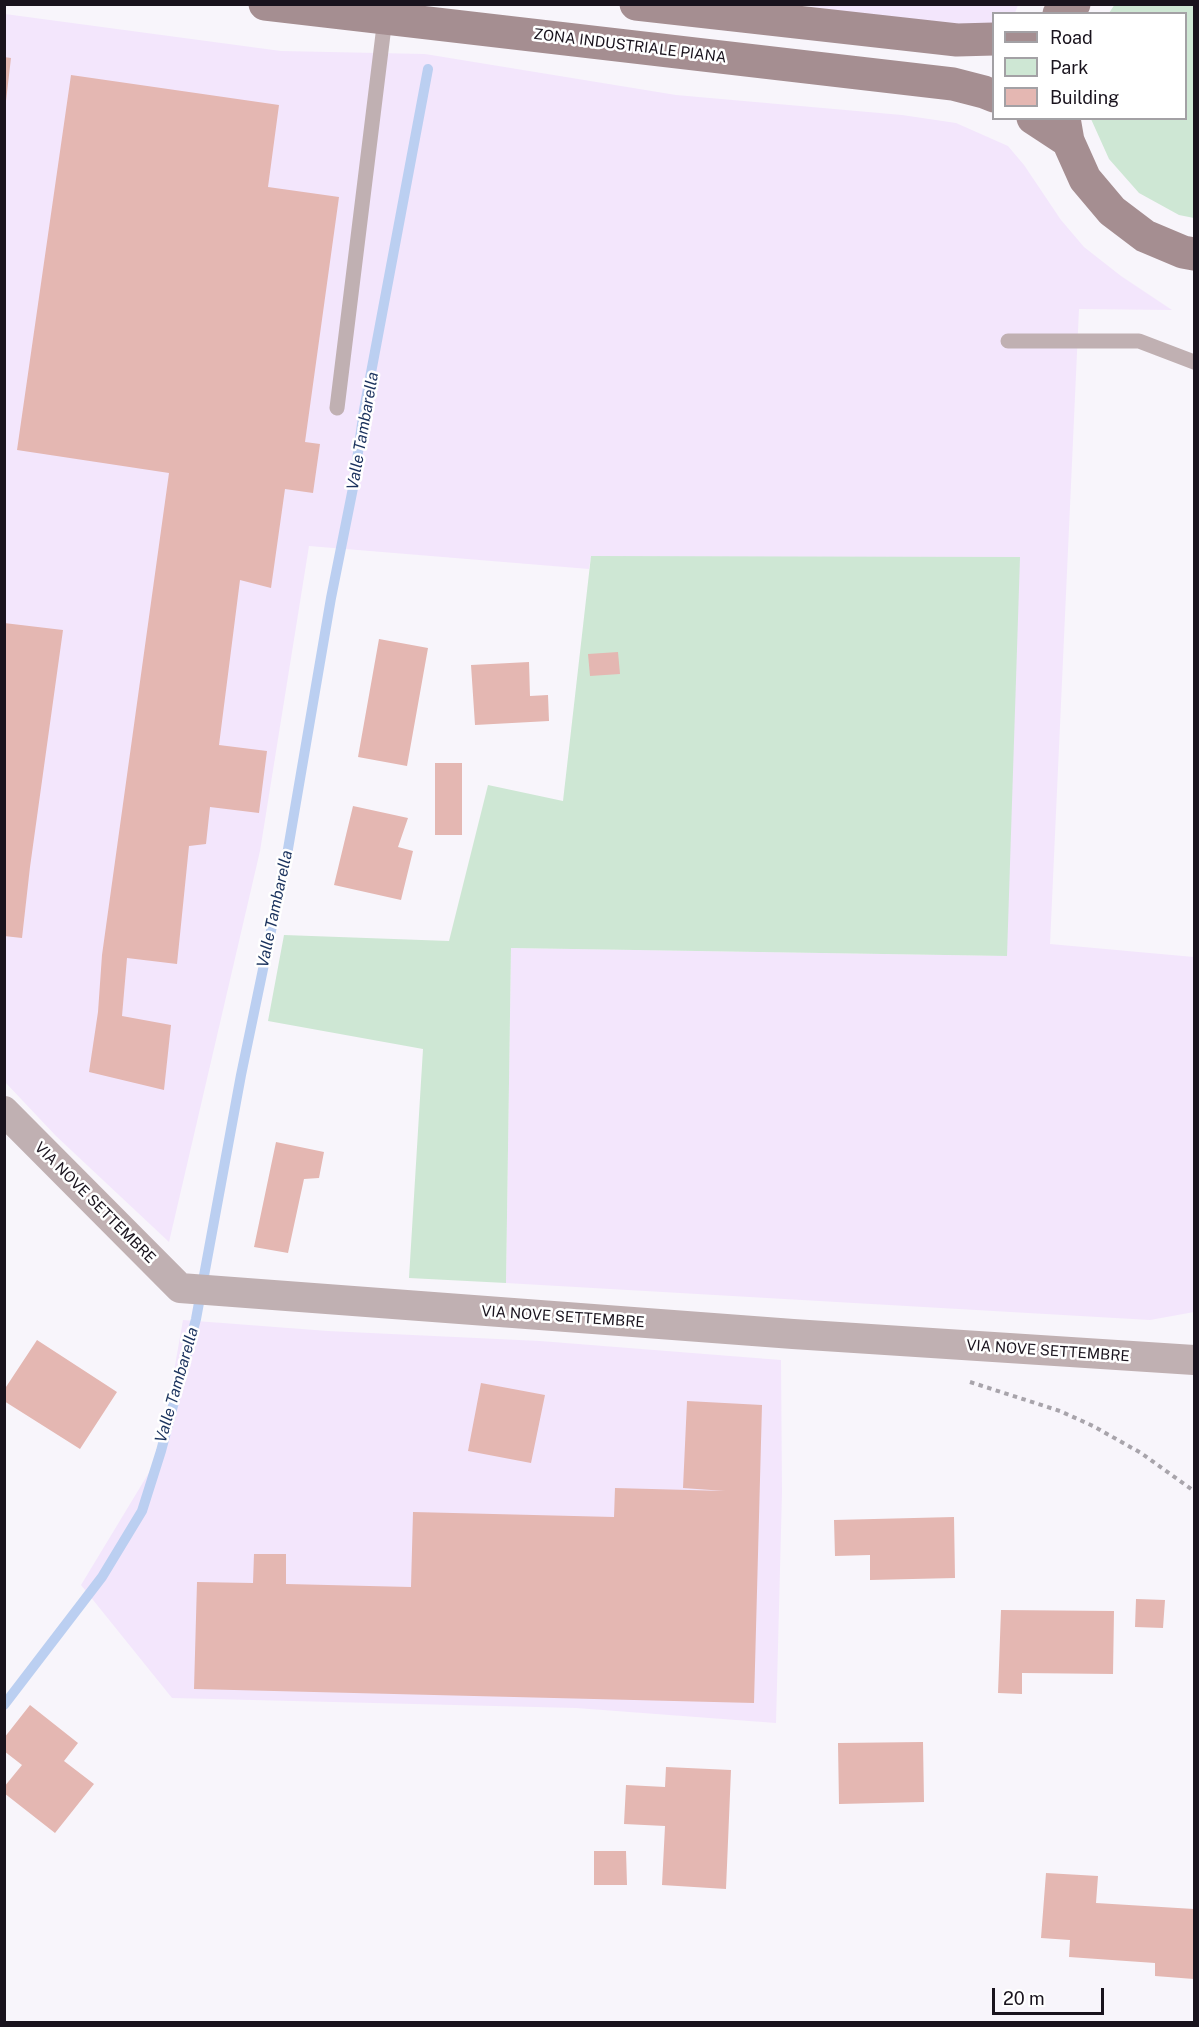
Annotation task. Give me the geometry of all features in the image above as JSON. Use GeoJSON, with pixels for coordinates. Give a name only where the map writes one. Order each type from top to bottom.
{"type":"FeatureCollection","features":[{"type":"Feature","properties":{"kind":"main road","name":"ZONA INDUSTRIALE PIANA"},"geometry":{"type":"LineString","coordinates":[[265,4],[953,84],[992,96]]}},
{"type":"Feature","properties":{"kind":"main road"},"geometry":{"type":"LineString","coordinates":[[636,4],[734,10],[957,40],[992,39]]}},
{"type":"Feature","properties":{"kind":"main road"},"geometry":{"type":"LineString","coordinates":[[1038,120],[1066,130],[1085,179],[1112,211],[1145,236],[1183,252],[1194,254]]}},
{"type":"Feature","properties":{"kind":"street","name":"VIA NOVE SETTEMBRE"},"geometry":{"type":"LineString","coordinates":[[4,1111],[180,1288],[793,1334],[1194,1360]]}},
{"type":"Feature","properties":{"kind":"lane"},"geometry":{"type":"LineString","coordinates":[[337,408],[385,18]]}},
{"type":"Feature","properties":{"kind":"lane"},"geometry":{"type":"LineString","coordinates":[[1008,341],[1139,341],[1194,362]]}},
{"type":"Feature","properties":{"kind":"path"},"geometry":{"type":"LineString","coordinates":[[969,1382],[1060,1411],[1093,1426],[1141,1453],[1194,1491]]}},
{"type":"Feature","properties":{"kind":"shaded area"},"geometry":{"type":"Polygon","coordinates":[[[803,5],[1018,5],[1015,12],[992,12],[992,34],[949,31],[803,5]]]}},
{"type":"Feature","properties":{"kind":"shaded area"},"geometry":{"type":"Polygon","coordinates":[[[5,14],[281,51],[425,54],[676,95],[902,115],[956,123],[1008,146],[1024,165],[1061,220],[1084,247],[1121,276],[1172,310],[1079,309],[1050,944],[1194,957],[1194,1312],[1150,1320],[506,1283],[511,948],[1007,956],[591,556],[589,569],[309,546],[260,851],[169,1242],[56,1136],[5,1082],[5,14]]]}},
{"type":"Feature","properties":{"kind":"shaded area"},"geometry":{"type":"Polygon","coordinates":[[[183,1320],[328,1331],[540,1341],[781,1360],[782,1492],[776,1723],[576,1708],[172,1698],[81,1585],[159,1456],[183,1320]]]}},
{"type":"Feature","properties":{"kind":"green space"},"geometry":{"type":"Polygon","coordinates":[[[1115,4],[1194,5],[1194,218],[1179,215],[1139,193],[1109,159],[1091,120],[1187,120],[1187,12],[1110,12],[1115,4]]]}},
{"type":"Feature","properties":{"kind":"green space"},"geometry":{"type":"Polygon","coordinates":[[[591,556],[1020,557],[1007,956],[511,948],[506,1283],[409,1278],[423,1049],[268,1021],[284,935],[449,941],[488,785],[563,801],[591,556]]]}},
{"type":"Feature","properties":{"kind":"building"},"geometry":{"type":"Polygon","coordinates":[[[4,57],[11,58],[6,101],[4,101],[4,57]]]}},
{"type":"Feature","properties":{"kind":"building"},"geometry":{"type":"Polygon","coordinates":[[[71,75],[279,105],[268,187],[339,197],[305,442],[320,444],[313,493],[285,489],[271,588],[240,580],[219,745],[267,751],[259,813],[210,807],[206,844],[189,846],[177,964],[127,958],[122,1016],[171,1025],[164,1090],[89,1072],[98,1012],[102,955],[169,473],[17,450],[71,75]]]}},
{"type":"Feature","properties":{"kind":"building"},"geometry":{"type":"Polygon","coordinates":[[[4,623],[63,630],[22,938],[4,936],[4,623]]]}},
{"type":"Feature","properties":{"kind":"building"},"geometry":{"type":"Polygon","coordinates":[[[379,639],[428,648],[407,766],[358,757],[379,639]]]}},
{"type":"Feature","properties":{"kind":"building"},"geometry":{"type":"Polygon","coordinates":[[[618,652],[620,674],[590,676],[588,654],[618,652]]]}},
{"type":"Feature","properties":{"kind":"building"},"geometry":{"type":"Polygon","coordinates":[[[529,662],[530,696],[548,695],[549,721],[475,725],[471,665],[529,662]]]}},
{"type":"Feature","properties":{"kind":"building"},"geometry":{"type":"Polygon","coordinates":[[[435,763],[462,763],[462,835],[435,835],[435,763]]]}},
{"type":"Feature","properties":{"kind":"building"},"geometry":{"type":"Polygon","coordinates":[[[353,806],[408,818],[398,847],[413,851],[401,900],[334,885],[353,806]]]}},
{"type":"Feature","properties":{"kind":"building"},"geometry":{"type":"Polygon","coordinates":[[[276,1142],[324,1152],[319,1178],[304,1179],[288,1253],[254,1247],[276,1142]]]}},
{"type":"Feature","properties":{"kind":"building"},"geometry":{"type":"Polygon","coordinates":[[[37,1340],[117,1392],[80,1449],[4,1401],[4,1390],[37,1340]]]}},
{"type":"Feature","properties":{"kind":"building"},"geometry":{"type":"Polygon","coordinates":[[[481,1383],[545,1395],[531,1463],[468,1451],[481,1383]]]}},
{"type":"Feature","properties":{"kind":"building"},"geometry":{"type":"Polygon","coordinates":[[[687,1401],[762,1405],[754,1703],[194,1689],[197,1582],[253,1583],[254,1554],[286,1554],[286,1584],[411,1587],[413,1512],[614,1517],[615,1488],[725,1491],[683,1488],[687,1401]]]}},
{"type":"Feature","properties":{"kind":"building"},"geometry":{"type":"Polygon","coordinates":[[[954,1517],[955,1578],[870,1580],[870,1555],[835,1556],[834,1520],[954,1517]]]}},
{"type":"Feature","properties":{"kind":"building"},"geometry":{"type":"Polygon","coordinates":[[[1136,1599],[1165,1600],[1163,1628],[1135,1627],[1136,1599]]]}},
{"type":"Feature","properties":{"kind":"building"},"geometry":{"type":"Polygon","coordinates":[[[1001,1610],[1114,1611],[1113,1674],[1022,1673],[1022,1694],[998,1693],[1001,1610]]]}},
{"type":"Feature","properties":{"kind":"building"},"geometry":{"type":"Polygon","coordinates":[[[30,1705],[78,1743],[64,1761],[94,1784],[55,1833],[4,1793],[4,1787],[22,1765],[4,1751],[4,1738],[30,1705]]]}},
{"type":"Feature","properties":{"kind":"building"},"geometry":{"type":"Polygon","coordinates":[[[923,1742],[924,1802],[839,1804],[838,1743],[923,1742]]]}},
{"type":"Feature","properties":{"kind":"building"},"geometry":{"type":"Polygon","coordinates":[[[666,1767],[731,1770],[726,1889],[662,1885],[665,1826],[624,1824],[626,1785],[665,1787],[666,1767]]]}},
{"type":"Feature","properties":{"kind":"building"},"geometry":{"type":"Polygon","coordinates":[[[594,1851],[626,1851],[627,1885],[594,1885],[594,1851]]]}},
{"type":"Feature","properties":{"kind":"building"},"geometry":{"type":"Polygon","coordinates":[[[1046,1873],[1098,1876],[1096,1903],[1194,1909],[1194,1979],[1155,1976],[1155,1963],[1069,1957],[1070,1940],[1041,1938],[1046,1873]]]}},
{"type":"Feature","properties":{"kind":"waterway","name":"Valle Tambarella"},"geometry":{"type":"LineString","coordinates":[[4,1705],[102,1577],[142,1511],[161,1451],[196,1319],[241,1075],[288,849],[331,598],[353,488],[364,410],[428,69]]}}]}
